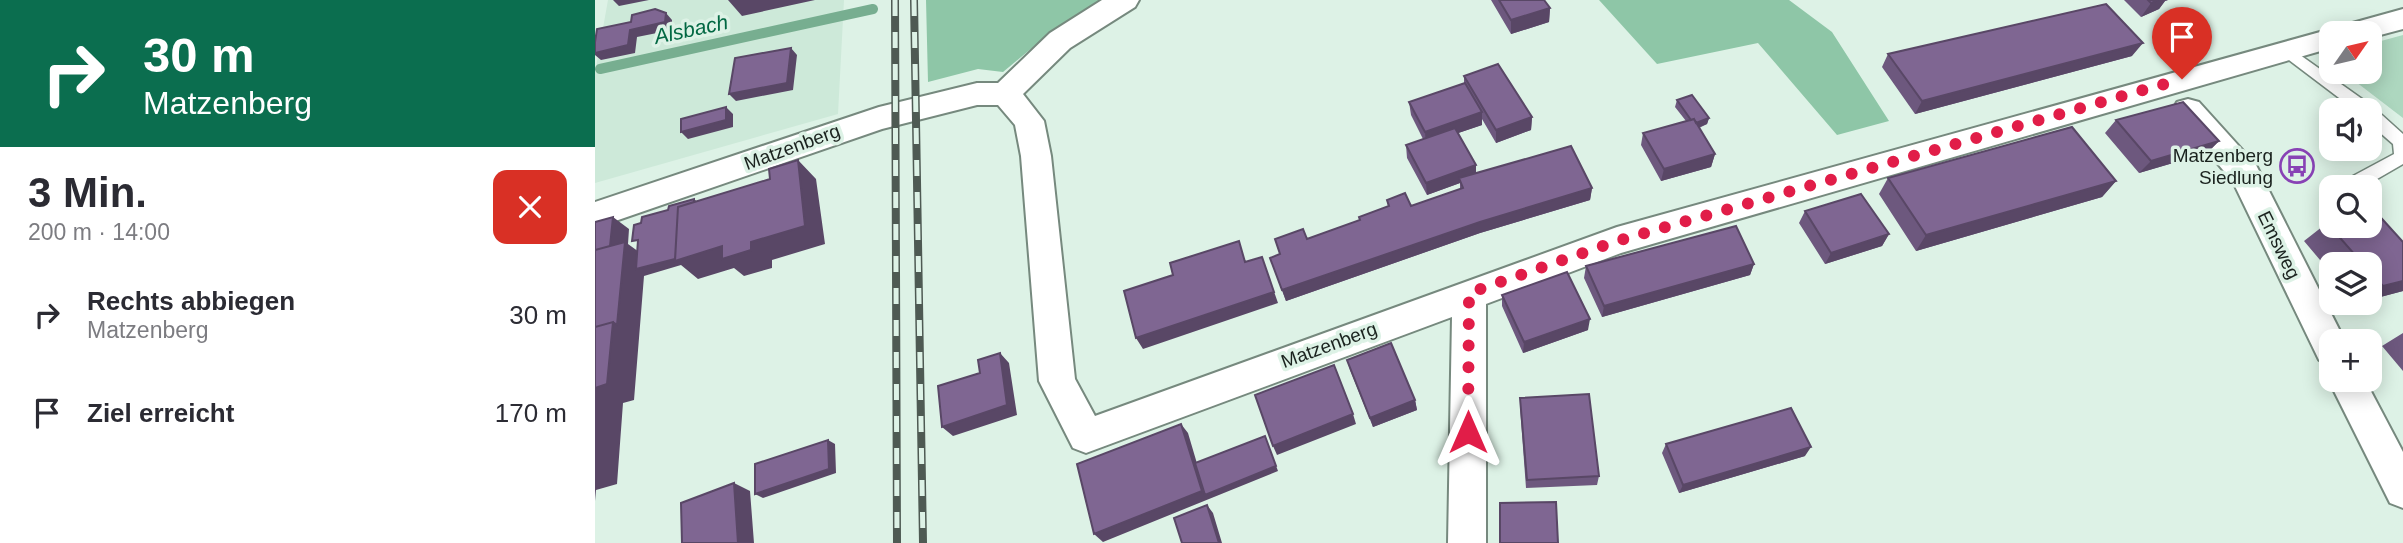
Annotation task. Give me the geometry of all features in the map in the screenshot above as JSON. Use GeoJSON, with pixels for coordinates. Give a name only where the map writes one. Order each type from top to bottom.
{"type":"FeatureCollection","features":[{"type":"Feature","properties":{"kind":"street"},"geometry":{"type":"LineString","coordinates":[[1006,94],[1021,74],[1053,46],[1125,0]]}},
{"type":"Feature","properties":{"kind":"street"},"geometry":{"type":"LineString","coordinates":[[2382,24],[2403,19]]}},
{"type":"Feature","properties":{"kind":"street","name":"Matzenberg"},"geometry":{"type":"LineString","coordinates":[[595,215],[879,118],[977,93],[1006,94],[1029,121],[1036,156],[1056,381],[1086,436],[1469,293],[1629,237],[2319,41]]}},
{"type":"Feature","properties":{"kind":"street","name":"Emsweg"},"geometry":{"type":"LineString","coordinates":[[2164,84],[2245,174],[2321,329]]}},
{"type":"Feature","properties":{"kind":"street"},"geometry":{"type":"LineString","coordinates":[[1467,543],[1469,293]]}},
{"type":"Feature","properties":{"kind":"street"},"geometry":{"type":"LineString","coordinates":[[2353,392],[2403,490]]}},
{"type":"Feature","properties":{"kind":"lane"},"geometry":{"type":"LineString","coordinates":[[2286,50],[2349,98]]}},
{"type":"Feature","properties":{"kind":"lane"},"geometry":{"type":"LineString","coordinates":[[2370,175],[2402,157],[2401,142],[2382,125]]}},
{"type":"Feature","properties":{"kind":"shaded area"},"geometry":{"type":"Polygon","coordinates":[[[608,0],[844,0],[838,114],[595,183],[595,73],[608,0]]]}},
{"type":"Feature","properties":{"kind":"shaded area"},"geometry":{"type":"Polygon","coordinates":[[[2403,35],[2403,118],[2382,102],[2382,98],[2377,98],[2359,84],[2382,84],[2382,41],[2403,35]]]}},
{"type":"Feature","properties":{"kind":"green space"},"geometry":{"type":"Polygon","coordinates":[[[926,0],[1105,0],[1045,37],[1003,72],[978,69],[928,82],[926,0]]]}},
{"type":"Feature","properties":{"kind":"green space"},"geometry":{"type":"Polygon","coordinates":[[[1599,0],[1789,0],[1832,32],[1889,121],[1837,135],[1758,43],[1657,64],[1599,0]]]}},
{"type":"Feature","properties":{"kind":"building"},"geometry":{"type":"Polygon","coordinates":[[[1499,0],[1544,0],[1550,8],[1511,20],[1499,0]]]}},
{"type":"Feature","properties":{"kind":"building"},"geometry":{"type":"Polygon","coordinates":[[[2106,4],[2143,43],[1922,101],[1888,54],[2106,4]]]}},
{"type":"Feature","properties":{"kind":"building"},"geometry":{"type":"Polygon","coordinates":[[[655,9],[666,13],[665,22],[630,30],[628,45],[595,53],[597,29],[631,22],[632,15],[655,9]]]}},
{"type":"Feature","properties":{"kind":"building"},"geometry":{"type":"Polygon","coordinates":[[[791,48],[787,83],[729,94],[735,58],[791,48]]]}},
{"type":"Feature","properties":{"kind":"building"},"geometry":{"type":"Polygon","coordinates":[[[1498,64],[1532,117],[1496,130],[1464,76],[1498,64]]]}},
{"type":"Feature","properties":{"kind":"building"},"geometry":{"type":"Polygon","coordinates":[[[1465,83],[1482,112],[1425,132],[1409,102],[1465,83]]]}},
{"type":"Feature","properties":{"kind":"building"},"geometry":{"type":"Polygon","coordinates":[[[1692,95],[1709,118],[1696,123],[1677,100],[1692,95]]]}},
{"type":"Feature","properties":{"kind":"building"},"geometry":{"type":"Polygon","coordinates":[[[2183,102],[2219,141],[2151,161],[2116,120],[2183,102]]]}},
{"type":"Feature","properties":{"kind":"building"},"geometry":{"type":"Polygon","coordinates":[[[726,107],[726,120],[681,132],[681,119],[726,107]]]}},
{"type":"Feature","properties":{"kind":"building"},"geometry":{"type":"Polygon","coordinates":[[[1694,119],[1715,154],[1664,169],[1643,133],[1694,119]]]}},
{"type":"Feature","properties":{"kind":"building"},"geometry":{"type":"Polygon","coordinates":[[[2072,127],[2116,181],[1926,235],[1888,178],[2072,127]]]}},
{"type":"Feature","properties":{"kind":"building"},"geometry":{"type":"Polygon","coordinates":[[[1455,128],[1476,165],[1426,183],[1406,145],[1455,128]]]}},
{"type":"Feature","properties":{"kind":"building"},"geometry":{"type":"Polygon","coordinates":[[[1571,146],[1592,188],[1480,222],[1282,290],[1270,258],[1280,254],[1275,239],[1303,229],[1307,239],[1360,220],[1359,217],[1389,206],[1387,200],[1405,193],[1411,206],[1463,188],[1459,178],[1571,146]]]}},
{"type":"Feature","properties":{"kind":"building"},"geometry":{"type":"Polygon","coordinates":[[[798,160],[805,226],[751,242],[751,250],[722,259],[722,246],[675,261],[678,207],[770,179],[769,169],[798,160]]]}},
{"type":"Feature","properties":{"kind":"building"},"geometry":{"type":"Polygon","coordinates":[[[1861,194],[1889,234],[1831,253],[1805,211],[1861,194]]]}},
{"type":"Feature","properties":{"kind":"building"},"geometry":{"type":"Polygon","coordinates":[[[694,199],[694,202],[678,207],[675,259],[636,269],[638,240],[632,241],[634,225],[641,223],[642,217],[694,199]]]}},
{"type":"Feature","properties":{"kind":"building"},"geometry":{"type":"Polygon","coordinates":[[[613,217],[610,246],[595,250],[595,222],[613,217]]]}},
{"type":"Feature","properties":{"kind":"building"},"geometry":{"type":"Polygon","coordinates":[[[2382,219],[2403,242],[2403,281],[2382,285],[2382,252],[2352,252],[2340,238],[2382,238],[2382,219]]]}},
{"type":"Feature","properties":{"kind":"building"},"geometry":{"type":"Polygon","coordinates":[[[1736,226],[1754,264],[1604,306],[1586,266],[1736,226]]]}},
{"type":"Feature","properties":{"kind":"building"},"geometry":{"type":"Polygon","coordinates":[[[1239,241],[1245,262],[1262,257],[1274,292],[1136,338],[1124,291],[1173,275],[1170,263],[1239,241]]]}},
{"type":"Feature","properties":{"kind":"building"},"geometry":{"type":"Polygon","coordinates":[[[625,242],[617,325],[613,322],[595,327],[595,250],[625,242]]]}},
{"type":"Feature","properties":{"kind":"building"},"geometry":{"type":"Polygon","coordinates":[[[1567,272],[1590,319],[1524,342],[1502,295],[1567,272]]]}},
{"type":"Feature","properties":{"kind":"building"},"geometry":{"type":"Polygon","coordinates":[[[613,322],[607,384],[595,388],[595,327],[613,322]]]}},
{"type":"Feature","properties":{"kind":"building"},"geometry":{"type":"Polygon","coordinates":[[[1391,343],[1415,400],[1370,418],[1347,360],[1391,343]]]}},
{"type":"Feature","properties":{"kind":"building"},"geometry":{"type":"Polygon","coordinates":[[[1000,353],[1007,405],[942,427],[938,386],[980,373],[978,360],[1000,353]]]}},
{"type":"Feature","properties":{"kind":"building"},"geometry":{"type":"Polygon","coordinates":[[[1334,365],[1353,414],[1273,446],[1255,395],[1334,365]]]}},
{"type":"Feature","properties":{"kind":"building"},"geometry":{"type":"Polygon","coordinates":[[[1589,394],[1599,476],[1527,480],[1520,398],[1589,394]]]}},
{"type":"Feature","properties":{"kind":"building"},"geometry":{"type":"Polygon","coordinates":[[[1791,408],[1811,447],[1683,485],[1666,444],[1791,408]]]}},
{"type":"Feature","properties":{"kind":"building"},"geometry":{"type":"Polygon","coordinates":[[[1181,424],[1202,491],[1094,534],[1077,464],[1181,424]]]}},
{"type":"Feature","properties":{"kind":"building"},"geometry":{"type":"Polygon","coordinates":[[[1265,436],[1276,466],[1205,495],[1195,463],[1265,436]]]}},
{"type":"Feature","properties":{"kind":"building"},"geometry":{"type":"Polygon","coordinates":[[[828,440],[829,469],[755,494],[755,464],[828,440]]]}},
{"type":"Feature","properties":{"kind":"building"},"geometry":{"type":"Polygon","coordinates":[[[734,483],[738,543],[682,543],[681,503],[734,483]]]}},
{"type":"Feature","properties":{"kind":"building"},"geometry":{"type":"Polygon","coordinates":[[[1556,502],[1558,543],[1500,543],[1500,503],[1556,502]]]}},
{"type":"Feature","properties":{"kind":"building"},"geometry":{"type":"Polygon","coordinates":[[[1207,505],[1219,543],[1182,543],[1174,518],[1207,505]]]}},
{"type":"Feature","properties":{"kind":"waterway","name":"Alsbach"},"geometry":{"type":"LineString","coordinates":[[600,69],[873,9]]}},
{"type":"Feature","properties":{"kind":"railway"},"geometry":{"type":"LineString","coordinates":[[895,0],[897,543]]}},
{"type":"Feature","properties":{"kind":"railway"},"geometry":{"type":"LineString","coordinates":[[914,0],[923,543]]}},
{"type":"Feature","properties":{"kind":"place","name":"Matzenberg Siedlung"},"geometry":{"type":"Point","coordinates":[2297,166]}},
{"type":"Feature","properties":{"kind":"route"},"geometry":{"type":"LineString","coordinates":[[1468,432],[1469,293],[1617,241],[1796,187],[2182,79]]}}]}
